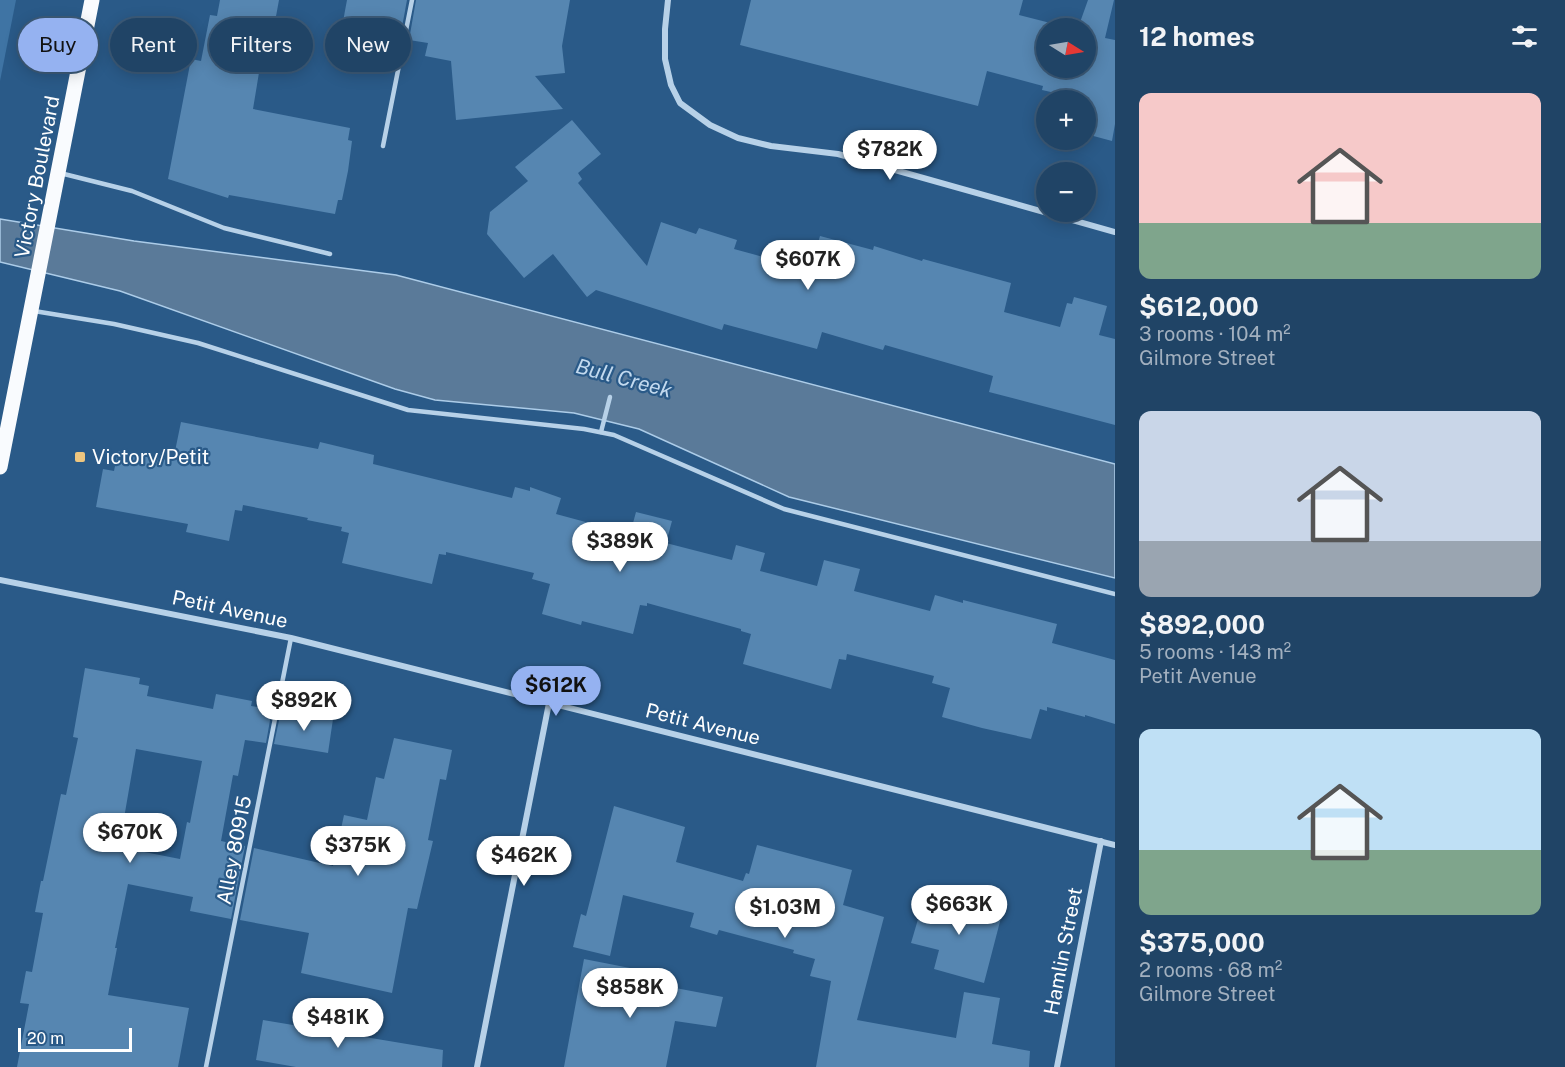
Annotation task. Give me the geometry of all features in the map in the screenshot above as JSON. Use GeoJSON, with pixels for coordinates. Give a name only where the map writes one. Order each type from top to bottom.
{"type":"FeatureCollection","features":[{"type":"Feature","properties":{"kind":"main road","name":"Victory Boulevard"},"geometry":{"type":"LineString","coordinates":[[0,467],[60,173],[92,0]]}},
{"type":"Feature","properties":{"kind":"street"},"geometry":{"type":"LineString","coordinates":[[668,0],[665,59],[671,85],[680,103],[710,125],[738,138],[771,146],[838,154],[1115,232]]}},
{"type":"Feature","properties":{"kind":"street","name":"Petit Avenue"},"geometry":{"type":"LineString","coordinates":[[0,580],[291,638],[1115,844]]}},
{"type":"Feature","properties":{"kind":"street"},"geometry":{"type":"LineString","coordinates":[[477,1067],[549,703]]}},
{"type":"Feature","properties":{"kind":"street","name":"Hamlin Street"},"geometry":{"type":"LineString","coordinates":[[1057,1067],[1101,841]]}},
{"type":"Feature","properties":{"kind":"lane"},"geometry":{"type":"LineString","coordinates":[[383,146],[412,0]]}},
{"type":"Feature","properties":{"kind":"lane"},"geometry":{"type":"LineString","coordinates":[[60,173],[132,191],[224,228],[330,254]]}},
{"type":"Feature","properties":{"kind":"lane"},"geometry":{"type":"LineString","coordinates":[[32,310],[114,324],[198,343],[408,410],[614,435],[784,509],[1115,594]]}},
{"type":"Feature","properties":{"kind":"lane"},"geometry":{"type":"LineString","coordinates":[[601,432],[610,397]]}},
{"type":"Feature","properties":{"kind":"lane","name":"Alley 80915"},"geometry":{"type":"LineString","coordinates":[[206,1067],[291,638]]}},
{"type":"Feature","properties":{"kind":"shaded area"},"geometry":{"type":"Polygon","coordinates":[[[0,0],[16,0],[0,81],[0,0]]]}},
{"type":"Feature","properties":{"kind":"water","name":"Bull Creek"},"geometry":{"type":"Polygon","coordinates":[[[0,219],[134,241],[396,275],[1115,464],[1115,578],[789,497],[639,429],[574,413],[435,400],[395,389],[120,291],[0,262],[0,219]]]}},
{"type":"Feature","properties":{"kind":"building"},"geometry":{"type":"Polygon","coordinates":[[[220,0],[279,0],[276,18],[209,18],[210,15],[217,16],[220,0]]]}},
{"type":"Feature","properties":{"kind":"building"},"geometry":{"type":"Polygon","coordinates":[[[347,0],[407,0],[404,18],[344,18],[347,0]]]}},
{"type":"Feature","properties":{"kind":"building"},"geometry":{"type":"Polygon","coordinates":[[[416,0],[570,0],[562,46],[565,73],[535,76],[563,109],[456,120],[451,61],[425,56],[428,43],[411,40],[416,0]]]}},
{"type":"Feature","properties":{"kind":"building"},"geometry":{"type":"Polygon","coordinates":[[[751,0],[1023,0],[1019,15],[1036,19],[1036,78],[1096,78],[1096,18],[1082,18],[1088,0],[1114,0],[1105,38],[1115,40],[1115,124],[1112,141],[1096,137],[1096,90],[1042,90],[1043,86],[987,71],[978,106],[740,45],[751,0]]]}},
{"type":"Feature","properties":{"kind":"building"},"geometry":{"type":"Polygon","coordinates":[[[209,20],[209,72],[259,72],[253,109],[350,128],[348,140],[352,141],[348,171],[342,200],[338,200],[335,214],[229,195],[228,198],[168,179],[189,72],[197,72],[197,60],[201,61],[209,20]]]}},
{"type":"Feature","properties":{"kind":"building"},"geometry":{"type":"Polygon","coordinates":[[[572,120],[601,154],[578,173],[582,179],[578,183],[647,266],[661,222],[696,234],[699,228],[737,240],[734,249],[804,268],[806,264],[811,266],[820,236],[873,250],[874,246],[922,261],[923,259],[1011,283],[1004,312],[1060,327],[1067,303],[1072,304],[1074,297],[1107,306],[1099,335],[1115,339],[1115,425],[989,392],[993,376],[885,345],[883,350],[822,332],[817,349],[724,324],[722,330],[596,290],[587,297],[553,254],[524,278],[487,234],[490,212],[528,181],[515,167],[572,120]]]}},
{"type":"Feature","properties":{"kind":"building"},"geometry":{"type":"Polygon","coordinates":[[[181,422],[318,449],[320,442],[374,455],[373,464],[512,498],[515,487],[530,491],[530,487],[561,498],[556,514],[630,534],[636,512],[672,521],[666,543],[732,560],[736,545],[765,553],[760,571],[817,586],[824,560],[860,569],[854,591],[930,611],[935,595],[1057,624],[1052,643],[1115,660],[1115,724],[1047,707],[1047,711],[1040,709],[1031,739],[982,728],[942,717],[950,688],[932,683],[934,676],[847,654],[846,660],[839,659],[831,689],[743,664],[751,634],[741,629],[647,603],[647,606],[640,605],[633,634],[582,621],[581,625],[542,614],[550,584],[532,579],[534,573],[446,552],[446,555],[439,554],[432,584],[342,563],[349,533],[341,531],[342,527],[307,520],[308,518],[243,505],[242,511],[235,510],[229,541],[186,532],[188,524],[96,507],[103,469],[114,471],[118,451],[173,461],[181,422]]]}},
{"type":"Feature","properties":{"kind":"building"},"geometry":{"type":"Polygon","coordinates":[[[85,668],[140,678],[139,684],[149,686],[147,696],[213,709],[216,694],[252,701],[251,706],[272,709],[266,743],[245,740],[238,776],[233,775],[221,841],[245,846],[231,919],[190,911],[193,897],[128,884],[108,995],[189,1008],[178,1067],[17,1067],[29,1004],[20,1003],[26,971],[32,972],[43,913],[35,912],[61,794],[66,795],[78,738],[73,737],[85,668]],[[136,749],[119,847],[180,859],[187,822],[190,823],[202,761],[136,749]]]}},
{"type":"Feature","properties":{"kind":"building"},"geometry":{"type":"Polygon","coordinates":[[[281,711],[333,719],[328,753],[274,744],[281,711]]]}},
{"type":"Feature","properties":{"kind":"building"},"geometry":{"type":"Polygon","coordinates":[[[394,738],[452,750],[446,780],[440,779],[428,840],[433,841],[417,909],[408,908],[392,993],[301,973],[309,933],[240,920],[254,848],[333,866],[344,815],[367,820],[376,777],[384,779],[394,738]]]}},
{"type":"Feature","properties":{"kind":"building"},"geometry":{"type":"Polygon","coordinates":[[[614,806],[685,827],[676,862],[743,881],[746,873],[749,874],[757,845],[852,870],[843,905],[884,917],[857,1020],[956,1038],[964,992],[1000,998],[992,1044],[1030,1051],[1029,1067],[816,1067],[831,981],[810,976],[815,959],[793,953],[794,950],[719,930],[717,935],[690,927],[694,913],[623,895],[610,956],[573,947],[581,914],[586,916],[614,806]]]}},
{"type":"Feature","properties":{"kind":"building"},"geometry":{"type":"Polygon","coordinates":[[[924,899],[937,902],[937,899],[967,906],[968,901],[1003,910],[984,983],[934,969],[939,950],[911,943],[924,899]]]}},
{"type":"Feature","properties":{"kind":"building"},"geometry":{"type":"Polygon","coordinates":[[[584,959],[630,968],[628,979],[723,997],[716,1027],[675,1021],[666,1067],[564,1067],[584,959]]]}},
{"type":"Feature","properties":{"kind":"building"},"geometry":{"type":"Polygon","coordinates":[[[263,1020],[443,1050],[442,1067],[296,1067],[256,1060],[263,1020]]]}},
{"type":"Feature","properties":{"kind":"place","name":"Victory/Petit"},"geometry":{"type":"Point","coordinates":[80,457]}}]}
